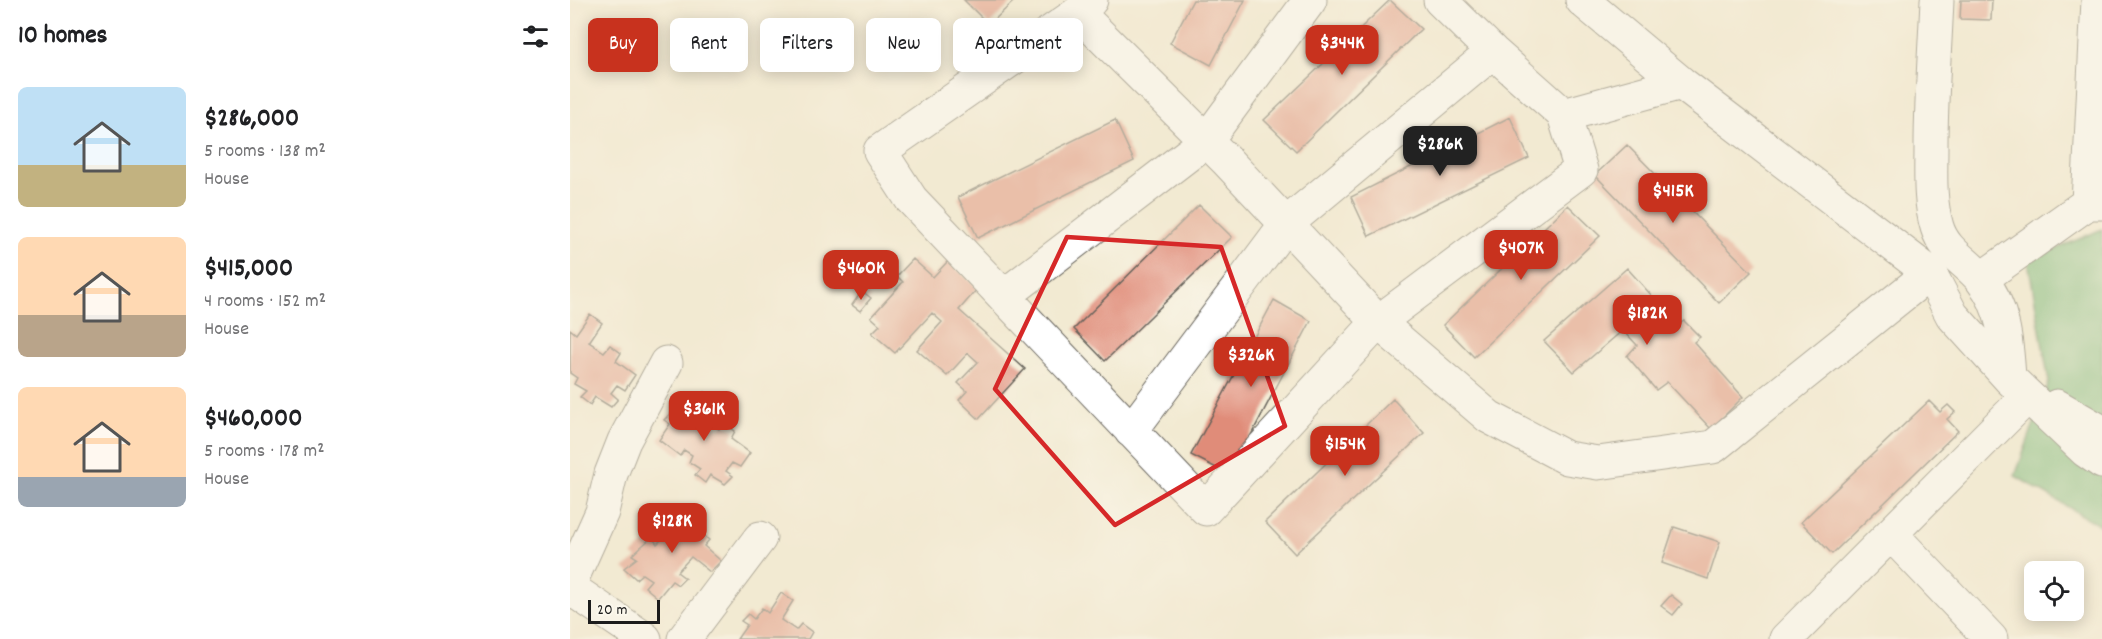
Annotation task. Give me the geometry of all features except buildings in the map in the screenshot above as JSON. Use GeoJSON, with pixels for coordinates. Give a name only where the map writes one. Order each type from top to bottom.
{"type":"FeatureCollection","features":[{"type":"Feature","properties":{"kind":"street"},"geometry":{"type":"LineString","coordinates":[[1004,296],[1206,141],[1310,0]]}},
{"type":"Feature","properties":{"kind":"street"},"geometry":{"type":"LineString","coordinates":[[1440,0],[1493,52],[1564,115],[1581,170],[1378,322],[1206,509],[911,199],[880,151],[1084,7],[1206,141],[1378,322],[1489,417],[1567,458],[1598,463],[1713,447],[1930,273]]}},
{"type":"Feature","properties":{"kind":"street"},"geometry":{"type":"LineString","coordinates":[[1582,0],[1681,83],[1930,273],[1952,315],[2019,387],[2086,451],[2102,462]]}},
{"type":"Feature","properties":{"kind":"street"},"geometry":{"type":"LineString","coordinates":[[1937,0],[1931,109],[1931,200],[1938,230],[1950,250],[1981,279],[1997,308],[2019,387],[2102,432]]}},
{"type":"Feature","properties":{"kind":"street"},"geometry":{"type":"LineString","coordinates":[[1981,279],[2095,203],[2098,0]]}},
{"type":"Feature","properties":{"kind":"street"},"geometry":{"type":"LineString","coordinates":[[1131,431],[1286,224],[1493,52]]}},
{"type":"Feature","properties":{"kind":"street"},"geometry":{"type":"LineString","coordinates":[[1564,115],[1681,83]]}},
{"type":"Feature","properties":{"kind":"street"},"geometry":{"type":"LineString","coordinates":[[570,583],[602,512],[611,474],[624,441],[666,363]]}},
{"type":"Feature","properties":{"kind":"street"},"geometry":{"type":"LineString","coordinates":[[1786,639],[1891,534],[2019,387]]}},
{"type":"Feature","properties":{"kind":"street"},"geometry":{"type":"LineString","coordinates":[[1891,534],[1991,639]]}},
{"type":"Feature","properties":{"kind":"street"},"geometry":{"type":"LineString","coordinates":[[684,639],[760,538]]}},
{"type":"Feature","properties":{"kind":"street"},"geometry":{"type":"LineString","coordinates":[[570,588],[645,639]]}},
{"type":"Feature","properties":{"kind":"highlighted area"},"geometry":{"type":"Polygon","coordinates":[[[1067,237],[1221,247],[1285,426],[1115,525],[995,389],[1067,237]]]}},
{"type":"Feature","properties":{"kind":"green space"},"geometry":{"type":"Polygon","coordinates":[[[2102,229],[2102,527],[2015,476],[2049,382],[2028,261],[2102,229]]]}}]}
